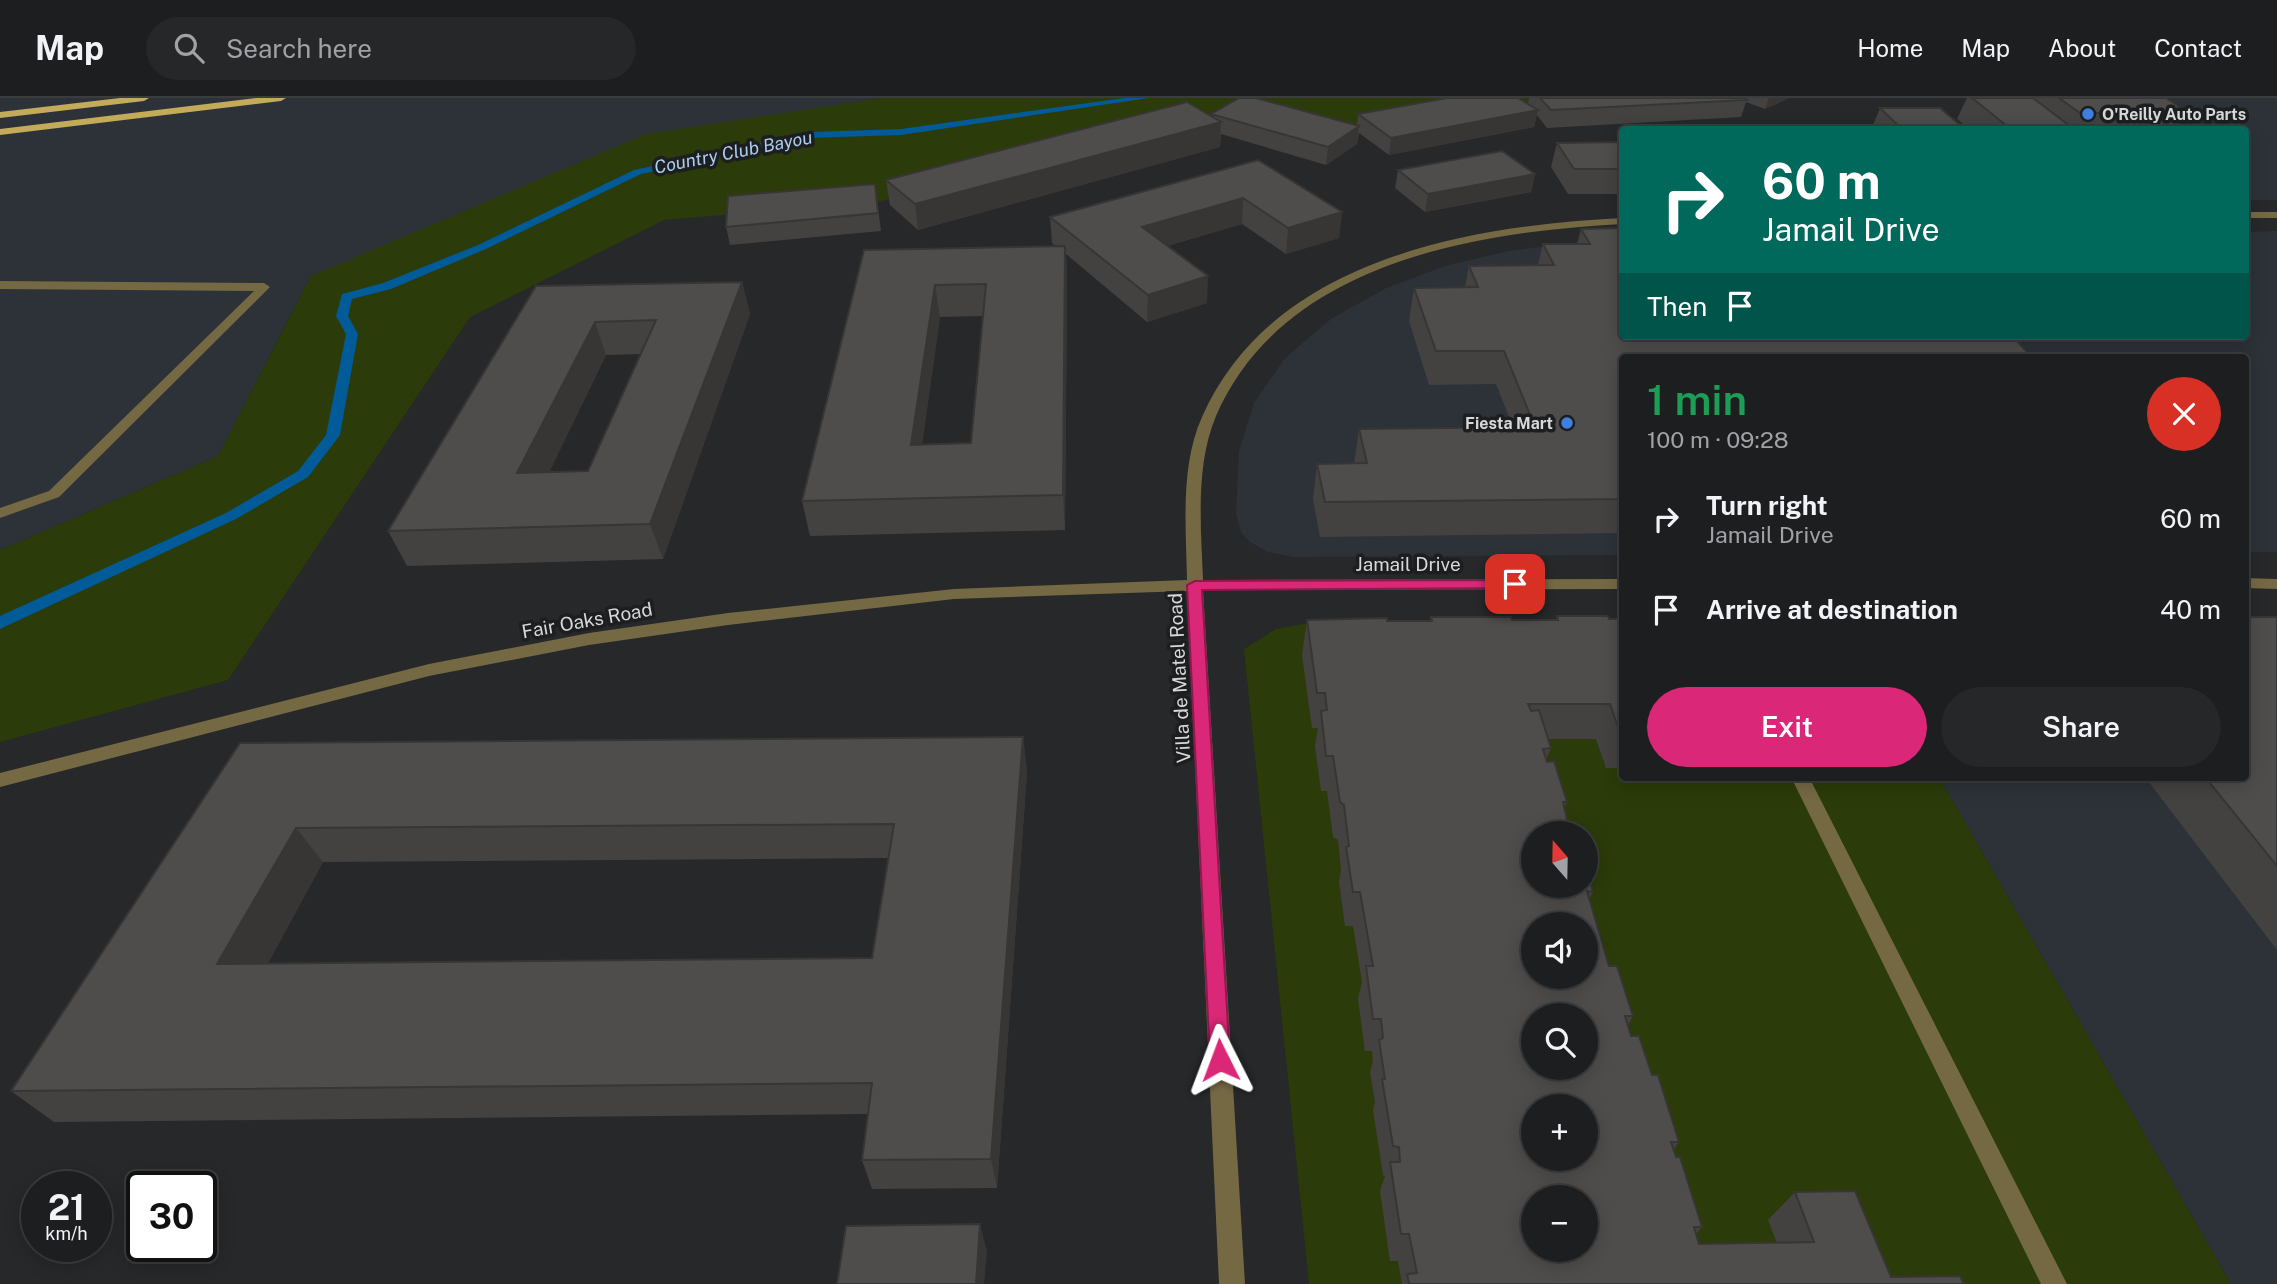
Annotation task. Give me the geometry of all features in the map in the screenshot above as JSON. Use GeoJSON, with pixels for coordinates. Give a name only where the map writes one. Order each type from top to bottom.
{"type":"FeatureCollection","features":[{"type":"Feature","properties":{"kind":"main road"},"geometry":{"type":"LineString","coordinates":[[0,115],[144,98]]}},
{"type":"Feature","properties":{"kind":"main road"},"geometry":{"type":"LineString","coordinates":[[0,132],[281,98]]}},
{"type":"Feature","properties":{"kind":"main road"},"geometry":{"type":"LineString","coordinates":[[41,127],[52,109]]}},
{"type":"Feature","properties":{"kind":"street"},"geometry":{"type":"LineString","coordinates":[[2249,215],[2277,215]]}},
{"type":"Feature","properties":{"kind":"street","name":"Villa de Matel Road"},"geometry":{"type":"LineString","coordinates":[[1232,1284],[1195,585],[1194,479],[1209,417],[1234,368],[1277,323],[1330,287],[1429,249],[1487,236],[1592,221],[1619,221]]}},
{"type":"Feature","properties":{"kind":"street"},"geometry":{"type":"LineString","coordinates":[[0,285],[264,287],[54,494],[0,513]]}},
{"type":"Feature","properties":{"kind":"street"},"geometry":{"type":"LineString","coordinates":[[2249,583],[2277,584]]}},
{"type":"Feature","properties":{"kind":"street","name":"Jamail Drive"},"geometry":{"type":"LineString","coordinates":[[1195,585],[1619,584]]}},
{"type":"Feature","properties":{"kind":"street","name":"Fair Oaks Road"},"geometry":{"type":"LineString","coordinates":[[0,780],[429,670],[589,639],[728,619],[954,594],[1195,585]]}},
{"type":"Feature","properties":{"kind":"street"},"geometry":{"type":"LineString","coordinates":[[1802,781],[2054,1284]]}},
{"type":"Feature","properties":{"kind":"shaded area"},"geometry":{"type":"Polygon","coordinates":[[[0,98],[882,98],[802,112],[311,276],[218,456],[0,550],[0,98]]]}},
{"type":"Feature","properties":{"kind":"shaded area"},"geometry":{"type":"Polygon","coordinates":[[[2005,98],[2277,98],[2277,200],[2249,200],[2249,126],[2043,126],[2005,98]]]}},
{"type":"Feature","properties":{"kind":"shaded area"},"geometry":{"type":"Polygon","coordinates":[[[2277,231],[2277,552],[2249,552],[2249,354],[1619,354],[1619,555],[1294,557],[1268,552],[1250,542],[1241,532],[1236,514],[1239,451],[1254,403],[1285,358],[1331,319],[1386,288],[1445,266],[1508,251],[1612,238],[1619,307],[1619,340],[2249,340],[2249,232],[2277,231]]]}},
{"type":"Feature","properties":{"kind":"shaded area"},"geometry":{"type":"Polygon","coordinates":[[[2277,620],[2277,1284],[2231,1284],[1941,781],[2249,781],[2249,757],[2277,620]]]}},
{"type":"Feature","properties":{"kind":"green space"},"geometry":{"type":"Polygon","coordinates":[[[882,98],[1656,98],[1339,134],[1219,115],[877,202],[664,220],[470,317],[228,680],[0,742],[0,550],[218,456],[311,276],[646,134],[882,98]]]}},
{"type":"Feature","properties":{"kind":"green space"},"geometry":{"type":"Polygon","coordinates":[[[1619,622],[1619,781],[1941,781],[2231,1284],[1309,1284],[1244,649],[1276,629],[1309,623],[1619,622]]]}},
{"type":"Feature","properties":{"kind":"building"},"geometry":{"type":"Polygon","coordinates":[[[1239,98],[1256,98],[1359,126],[1328,147],[1211,114],[1239,98]]]}},
{"type":"Feature","properties":{"kind":"building"},"geometry":{"type":"Polygon","coordinates":[[[1447,98],[1518,98],[1538,110],[1391,138],[1358,114],[1447,98]]]}},
{"type":"Feature","properties":{"kind":"building"},"geometry":{"type":"Polygon","coordinates":[[[1540,98],[1744,98],[1747,100],[1551,110],[1540,98]]]}},
{"type":"Feature","properties":{"kind":"building"},"geometry":{"type":"Polygon","coordinates":[[[1972,98],[2033,98],[2070,126],[2007,126],[1972,98]]]}},
{"type":"Feature","properties":{"kind":"building"},"geometry":{"type":"Polygon","coordinates":[[[2059,98],[2166,98],[2187,112],[2080,113],[2059,98]]]}},
{"type":"Feature","properties":{"kind":"building"},"geometry":{"type":"Polygon","coordinates":[[[1187,102],[1221,122],[915,204],[886,180],[1187,102]]]}},
{"type":"Feature","properties":{"kind":"building"},"geometry":{"type":"Polygon","coordinates":[[[1880,108],[1940,108],[1961,126],[1899,126],[1880,108]]]}},
{"type":"Feature","properties":{"kind":"building"},"geometry":{"type":"Polygon","coordinates":[[[1619,142],[1619,169],[1574,169],[1557,143],[1619,142]]]}},
{"type":"Feature","properties":{"kind":"building"},"geometry":{"type":"Polygon","coordinates":[[[1502,151],[1535,174],[1428,194],[1398,170],[1502,151]]]}},
{"type":"Feature","properties":{"kind":"building"},"geometry":{"type":"Polygon","coordinates":[[[1258,160],[1342,212],[1288,228],[1243,198],[1142,227],[1208,276],[1148,295],[1050,217],[1258,160]]]}},
{"type":"Feature","properties":{"kind":"building"},"geometry":{"type":"Polygon","coordinates":[[[875,184],[878,213],[726,227],[728,196],[875,184]]]}},
{"type":"Feature","properties":{"kind":"building","name":"Fiesta Mart"},"geometry":{"type":"Polygon","coordinates":[[[1619,228],[1619,340],[2016,340],[2029,354],[1619,354],[1619,499],[1325,502],[1317,464],[1367,463],[1359,429],[1535,427],[1504,351],[1436,351],[1414,288],[1478,287],[1469,266],[1554,265],[1543,244],[1590,244],[1581,229],[1619,228]]]}},
{"type":"Feature","properties":{"kind":"building"},"geometry":{"type":"Polygon","coordinates":[[[1065,246],[1063,495],[802,501],[864,250],[1065,246]],[[986,284],[935,285],[911,445],[971,443],[986,284]]]}},
{"type":"Feature","properties":{"kind":"building"},"geometry":{"type":"Polygon","coordinates":[[[742,282],[650,524],[388,531],[536,286],[742,282]],[[656,320],[595,322],[517,473],[588,471],[656,320]]]}},
{"type":"Feature","properties":{"kind":"building"},"geometry":{"type":"Polygon","coordinates":[[[1557,616],[1608,616],[1609,619],[1619,619],[1619,730],[1610,704],[1528,704],[1531,711],[1539,710],[1551,748],[1543,749],[1547,762],[1554,761],[1567,802],[1563,802],[1567,821],[1521,821],[1521,898],[1589,898],[1593,912],[1521,912],[1521,989],[1598,989],[1598,928],[1609,966],[1617,966],[1633,1016],[1625,1016],[1631,1036],[1639,1036],[1652,1075],[1658,1075],[1679,1142],[1671,1142],[1676,1157],[1680,1157],[1702,1227],[1694,1227],[1699,1244],[1814,1242],[1795,1192],[1855,1191],[1891,1277],[1960,1276],[1964,1284],[1409,1284],[1407,1274],[1417,1273],[1409,1234],[1401,1234],[1390,1162],[1400,1162],[1399,1147],[1393,1146],[1382,1079],[1385,1079],[1379,1040],[1383,1038],[1381,1019],[1373,1019],[1366,966],[1373,966],[1360,892],[1353,892],[1346,847],[1349,846],[1344,805],[1340,802],[1333,756],[1326,756],[1321,711],[1327,710],[1325,693],[1317,693],[1307,620],[1387,618],[1387,621],[1432,621],[1431,617],[1511,617],[1512,620],[1558,620],[1557,616]]]}},
{"type":"Feature","properties":{"kind":"building"},"geometry":{"type":"Polygon","coordinates":[[[2249,617],[2277,617],[2277,866],[2208,781],[2249,781],[2249,617]]]}},
{"type":"Feature","properties":{"kind":"building"},"geometry":{"type":"Polygon","coordinates":[[[1023,737],[991,1159],[862,1160],[872,1083],[11,1091],[240,743],[1023,737]],[[894,824],[296,828],[217,964],[872,958],[894,824]]]}},
{"type":"Feature","properties":{"kind":"building"},"geometry":{"type":"Polygon","coordinates":[[[980,1224],[976,1284],[837,1284],[846,1226],[980,1224]]]}},
{"type":"Feature","properties":{"kind":"waterway","name":"Country Club Bayou"},"geometry":{"type":"LineString","coordinates":[[0,623],[231,516],[303,474],[333,435],[352,334],[342,316],[346,297],[387,286],[482,247],[638,172],[810,135],[901,132],[1144,98]]}},
{"type":"Feature","properties":{"kind":"place","name":"O'Reilly Auto Parts"},"geometry":{"type":"Point","coordinates":[2088,114]}},
{"type":"Feature","properties":{"kind":"place","name":"Fiesta Mart"},"geometry":{"type":"Point","coordinates":[1567,423]}},
{"type":"Feature","properties":{"kind":"route"},"geometry":{"type":"LineString","coordinates":[[1220,1060],[1195,585],[1515,584]]}}]}
